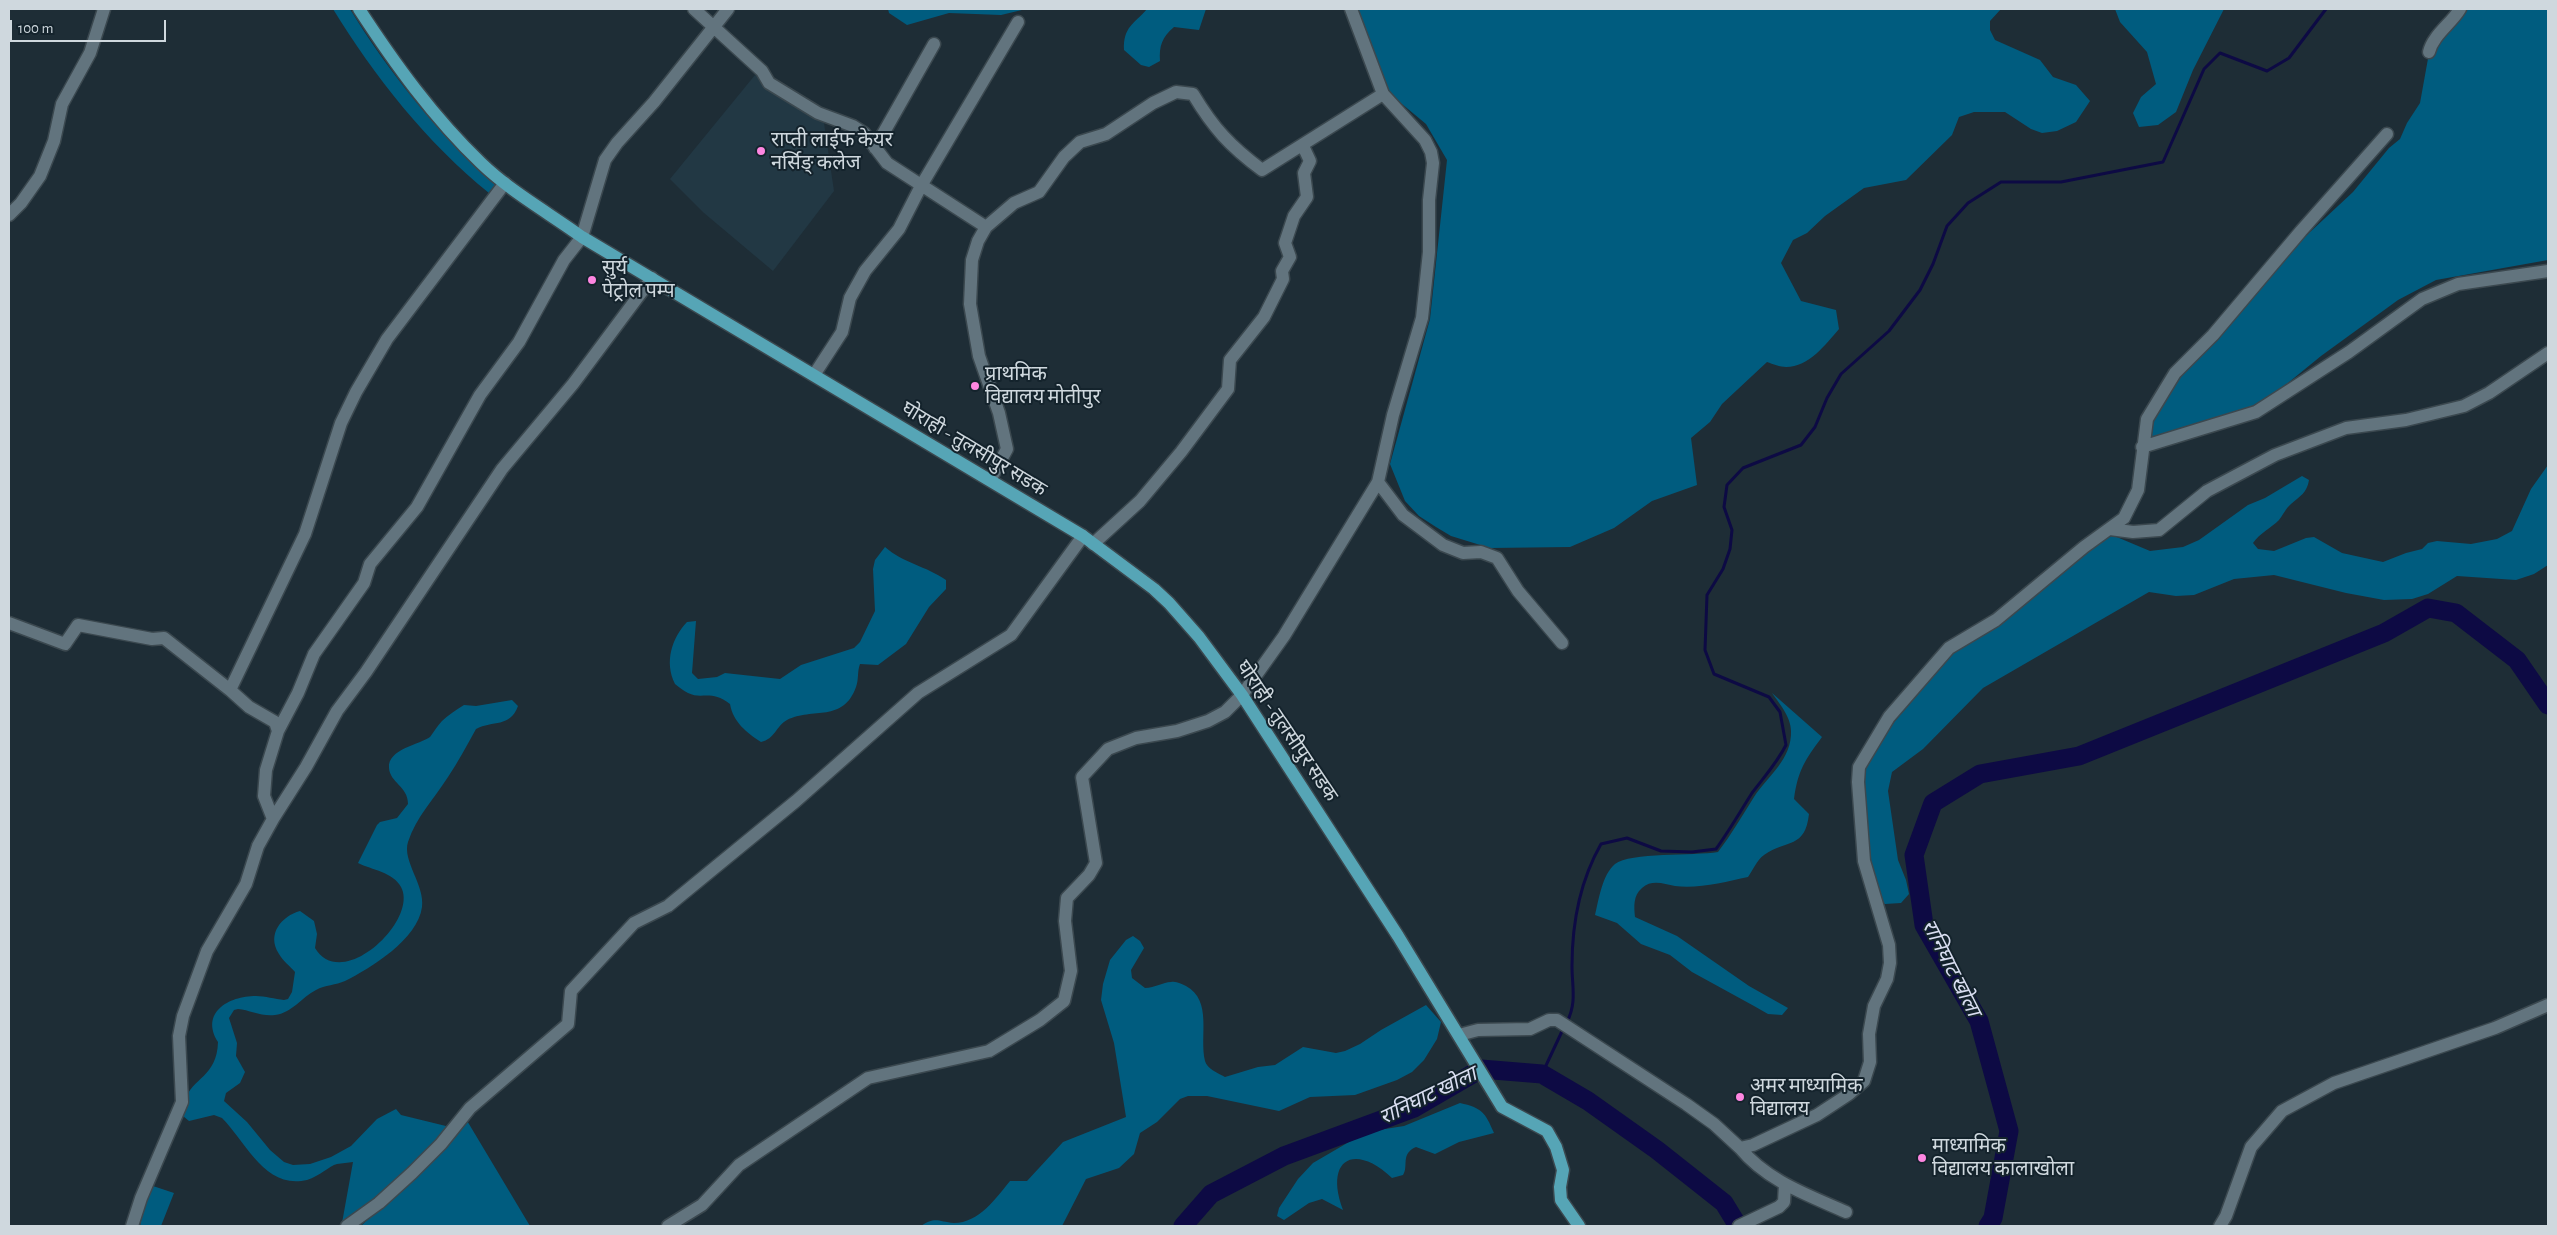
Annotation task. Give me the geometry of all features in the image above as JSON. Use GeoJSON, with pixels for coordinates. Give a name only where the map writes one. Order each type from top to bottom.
{"type":"FeatureCollection","features":[{"type":"Feature","properties":{"kind":"main road","name":"घोराही - तुलसीपुर सडक"},"geometry":{"type":"LineString","coordinates":[[359,9],[420,97],[482,164],[505,183],[582,237],[1088,540],[1169,603],[1199,637],[1242,695],[1459,1034],[1502,1107],[1547,1131],[1556,1147],[1563,1170],[1560,1187],[1561,1200],[1579,1226]]}},
{"type":"Feature","properties":{"kind":"street"},"geometry":{"type":"LineString","coordinates":[[9,215],[21,203],[40,176],[54,142],[62,104],[90,52],[104,9]]}},
{"type":"Feature","properties":{"kind":"street"},"geometry":{"type":"LineString","coordinates":[[694,9],[762,71],[769,83],[818,112],[858,129],[864,133],[887,163],[986,226]]}},
{"type":"Feature","properties":{"kind":"street"},"geometry":{"type":"LineString","coordinates":[[273,819],[264,796],[266,770],[278,731],[298,693],[314,654],[364,584],[370,564],[417,507],[480,395],[519,342],[560,267],[582,237],[605,160],[728,9]]}},
{"type":"Feature","properties":{"kind":"street"},"geometry":{"type":"LineString","coordinates":[[668,1226],[702,1205],[739,1165],[868,1078],[989,1051],[1040,1020],[1064,1001],[1071,971],[1065,921],[1067,898],[1089,875],[1096,863],[1082,777],[1108,749],[1136,738],[1177,731],[1208,721],[1225,712],[1242,695],[1284,636],[1378,482],[1393,415],[1422,318],[1430,252],[1429,200],[1433,163],[1432,152],[1425,140],[1383,94],[1351,9]]}},
{"type":"Feature","properties":{"kind":"street"},"geometry":{"type":"LineString","coordinates":[[2429,52],[2431,42],[2443,32],[2460,9]]}},
{"type":"Feature","properties":{"kind":"street"},"geometry":{"type":"LineString","coordinates":[[814,375],[842,332],[850,298],[866,271],[899,229],[921,186],[1018,22]]}},
{"type":"Feature","properties":{"kind":"street"},"geometry":{"type":"LineString","coordinates":[[875,148],[934,44]]}},
{"type":"Feature","properties":{"kind":"street"},"geometry":{"type":"LineString","coordinates":[[990,480],[1007,449],[999,413],[979,356],[970,304],[972,260],[986,226],[1014,203],[1039,192],[1064,157],[1080,142],[1106,134],[1152,103],[1176,92],[1194,94],[1208,118],[1232,147],[1262,170],[1383,94]]}},
{"type":"Feature","properties":{"kind":"street"},"geometry":{"type":"LineString","coordinates":[[1740,1148],[1753,1145],[1816,1115],[1850,1094],[1864,1081],[1870,1062],[1869,1034],[1874,1006],[1887,979],[1890,963],[1889,945],[1864,861],[1858,782],[1859,767],[1889,717],[1949,648],[1996,620],[2124,518],[2138,490],[2147,419],[2175,373],[2213,335],[2301,231],[2388,134]]}},
{"type":"Feature","properties":{"kind":"street"},"geometry":{"type":"LineString","coordinates":[[347,1226],[379,1203],[412,1173],[441,1144],[470,1108],[568,1024],[571,991],[634,923],[668,906],[796,801],[918,693],[1011,635],[1088,540],[1140,501],[1181,452],[1228,389],[1230,360],[1264,317],[1283,279],[1282,271],[1290,257],[1285,242],[1294,216],[1307,197],[1304,173],[1310,161],[1303,146]]}},
{"type":"Feature","properties":{"kind":"street"},"geometry":{"type":"LineString","coordinates":[[230,690],[304,534],[341,423],[356,392],[386,339],[505,183]]}},
{"type":"Feature","properties":{"kind":"street"},"geometry":{"type":"LineString","coordinates":[[2142,448],[2256,412],[2349,352],[2422,299],[2458,284],[2548,271]]}},
{"type":"Feature","properties":{"kind":"street"},"geometry":{"type":"LineString","coordinates":[[132,1226],[141,1198],[182,1102],[179,1036],[183,1016],[207,951],[246,884],[258,846],[306,767],[337,711],[366,672],[502,469],[573,384],[652,278]]}},
{"type":"Feature","properties":{"kind":"street"},"geometry":{"type":"LineString","coordinates":[[2110,528],[2133,532],[2159,530],[2207,491],[2275,455],[2346,428],[2406,420],[2464,406],[2489,393],[2548,353]]}},
{"type":"Feature","properties":{"kind":"street"},"geometry":{"type":"LineString","coordinates":[[1378,482],[1404,515],[1443,545],[1464,553],[1481,552],[1497,558],[1518,592],[1562,643]]}},
{"type":"Feature","properties":{"kind":"street"},"geometry":{"type":"LineString","coordinates":[[9,623],[65,644],[78,625],[152,640],[164,638],[249,707],[275,722],[278,731]]}},
{"type":"Feature","properties":{"kind":"street"},"geometry":{"type":"LineString","coordinates":[[2220,1226],[2226,1216],[2251,1147],[2282,1111],[2334,1083],[2495,1028],[2548,1005]]}},
{"type":"Feature","properties":{"kind":"street"},"geometry":{"type":"LineString","coordinates":[[1459,1034],[1478,1030],[1530,1030],[1549,1020],[1557,1020],[1575,1030],[1707,1119],[1740,1148],[1754,1165],[1785,1184],[1846,1212]]}},
{"type":"Feature","properties":{"kind":"street"},"geometry":{"type":"LineString","coordinates":[[1739,1226],[1779,1207],[1784,1202],[1785,1184]]}},
{"type":"Feature","properties":{"kind":"shaded area"},"geometry":{"type":"Polygon","coordinates":[[[333,9],[350,9],[398,80],[416,102],[455,145],[496,184],[489,193],[444,153],[403,107],[366,59],[333,9]]]}},
{"type":"Feature","properties":{"kind":"shaded area"},"geometry":{"type":"Polygon","coordinates":[[[888,9],[1026,9],[1001,15],[949,13],[907,25],[889,13],[888,9]]]}},
{"type":"Feature","properties":{"kind":"shaded area"},"geometry":{"type":"Polygon","coordinates":[[[1147,9],[1206,9],[1199,30],[1174,27],[1167,34],[1162,42],[1160,61],[1149,67],[1141,65],[1124,50],[1127,31],[1147,9]]]}},
{"type":"Feature","properties":{"kind":"shaded area"},"geometry":{"type":"Polygon","coordinates":[[[1358,9],[2001,9],[1990,21],[1990,30],[1995,40],[2040,60],[2053,77],[2076,85],[2090,101],[2076,122],[2057,131],[2042,133],[2031,129],[2005,112],[1974,112],[1959,117],[1952,135],[1906,180],[1864,188],[1825,216],[1807,233],[1793,240],[1781,263],[1801,301],[1836,310],[1839,329],[1816,354],[1802,363],[1786,367],[1767,362],[1722,404],[1710,422],[1691,438],[1697,485],[1652,501],[1614,528],[1570,547],[1490,548],[1451,536],[1419,516],[1405,501],[1390,464],[1430,319],[1447,160],[1426,124],[1390,94],[1372,56],[1358,9]]]}},
{"type":"Feature","properties":{"kind":"shaded area"},"geometry":{"type":"Polygon","coordinates":[[[2115,9],[2224,9],[2193,70],[2176,112],[2158,125],[2139,127],[2133,113],[2141,97],[2156,84],[2147,52],[2120,22],[2115,9]]]}},
{"type":"Feature","properties":{"kind":"shaded area"},"geometry":{"type":"Polygon","coordinates":[[[2467,9],[2548,9],[2548,260],[2436,280],[2398,300],[2321,356],[2256,409],[2147,439],[2150,419],[2182,373],[2217,341],[2294,247],[2353,192],[2389,148],[2400,139],[2407,123],[2420,103],[2431,42],[2465,14],[2467,9]]]}},
{"type":"Feature","properties":{"kind":"shaded area","name":"राप्ती लाईफ केयर नर्सिङ् कलेज"},"geometry":{"type":"Polygon","coordinates":[[[755,75],[824,123],[834,191],[773,271],[704,213],[670,179],[755,75]]]}},
{"type":"Feature","properties":{"kind":"shaded area"},"geometry":{"type":"Polygon","coordinates":[[[2548,465],[2548,565],[2534,574],[2516,580],[2457,576],[2428,594],[2412,599],[2384,600],[2346,593],[2274,575],[2234,579],[2194,595],[2176,596],[2149,592],[1983,688],[1923,749],[1892,772],[1888,791],[1898,860],[1909,894],[1901,903],[1885,904],[1879,900],[1871,865],[1863,798],[1865,768],[1880,739],[1955,650],[2001,624],[2085,554],[2112,535],[2150,551],[2183,547],[2199,540],[2248,505],[2265,498],[2302,476],[2309,480],[2305,491],[2289,506],[2279,520],[2256,539],[2253,543],[2258,549],[2274,551],[2306,538],[2314,537],[2342,553],[2383,562],[2422,549],[2428,543],[2437,541],[2471,544],[2497,539],[2512,531],[2531,489],[2548,465]]]}},
{"type":"Feature","properties":{"kind":"shaded area"},"geometry":{"type":"Polygon","coordinates":[[[885,547],[899,557],[946,580],[946,589],[929,607],[906,644],[878,665],[860,664],[856,687],[843,706],[835,710],[797,716],[787,720],[769,738],[761,742],[737,722],[730,704],[717,697],[693,695],[675,684],[670,667],[671,651],[677,635],[687,622],[696,621],[692,673],[698,679],[717,677],[725,673],[780,679],[801,665],[854,648],[860,642],[875,611],[873,569],[875,560],[885,547]]]}},
{"type":"Feature","properties":{"kind":"shaded area"},"geometry":{"type":"Polygon","coordinates":[[[1772,693],[1822,737],[1803,766],[1794,799],[1809,814],[1804,833],[1794,842],[1764,855],[1757,862],[1748,877],[1693,887],[1658,883],[1646,885],[1637,894],[1634,909],[1635,917],[1677,936],[1749,986],[1788,1008],[1782,1015],[1768,1014],[1692,972],[1670,955],[1641,944],[1617,923],[1595,915],[1604,881],[1615,864],[1623,860],[1648,856],[1718,852],[1788,750],[1791,731],[1789,721],[1772,693]]]}},
{"type":"Feature","properties":{"kind":"shaded area"},"geometry":{"type":"Polygon","coordinates":[[[512,700],[518,706],[510,718],[506,721],[476,729],[452,771],[420,816],[411,833],[407,849],[408,857],[420,890],[422,907],[419,919],[403,941],[367,968],[345,981],[316,990],[281,1014],[261,1014],[238,1009],[234,1010],[229,1018],[237,1043],[236,1056],[245,1072],[240,1083],[226,1093],[224,1101],[247,1122],[270,1150],[284,1162],[293,1165],[310,1164],[331,1157],[351,1146],[377,1119],[396,1109],[401,1115],[450,1127],[377,1203],[342,1223],[353,1162],[334,1165],[307,1180],[292,1181],[279,1178],[258,1162],[222,1118],[214,1115],[189,1121],[183,1116],[185,1100],[188,1093],[209,1070],[217,1054],[218,1042],[213,1032],[212,1023],[220,1008],[236,999],[246,997],[259,996],[284,1000],[288,999],[292,992],[295,972],[282,959],[275,947],[274,940],[278,927],[287,917],[300,911],[314,921],[317,934],[315,948],[327,960],[342,962],[359,957],[375,947],[389,933],[399,917],[404,901],[401,887],[388,875],[358,863],[377,825],[380,822],[397,818],[408,804],[405,793],[390,773],[390,761],[393,756],[405,748],[426,740],[444,719],[464,705],[476,706],[512,700]]]}},
{"type":"Feature","properties":{"kind":"shaded area"},"geometry":{"type":"Polygon","coordinates":[[[1133,936],[1140,941],[1144,948],[1131,970],[1132,978],[1145,988],[1175,982],[1186,986],[1194,993],[1200,1001],[1202,1010],[1206,1064],[1210,1069],[1225,1077],[1258,1067],[1275,1065],[1303,1047],[1336,1053],[1345,1051],[1426,1005],[1441,1022],[1437,1039],[1424,1060],[1412,1072],[1397,1080],[1355,1095],[1310,1097],[1279,1111],[1207,1096],[1188,1096],[1180,1099],[1157,1122],[1140,1133],[1134,1154],[1119,1168],[1086,1179],[1062,1226],[921,1226],[934,1220],[954,1223],[971,1219],[986,1208],[1010,1181],[1027,1181],[1063,1142],[1126,1117],[1114,1043],[1101,1000],[1103,984],[1110,960],[1126,940],[1133,936]]]}},
{"type":"Feature","properties":{"kind":"shaded area"},"geometry":{"type":"Polygon","coordinates":[[[1460,1103],[1482,1112],[1494,1133],[1459,1142],[1435,1154],[1416,1147],[1406,1157],[1403,1175],[1392,1178],[1378,1167],[1366,1161],[1355,1159],[1346,1162],[1340,1168],[1337,1179],[1338,1193],[1343,1210],[1322,1199],[1309,1203],[1284,1220],[1277,1216],[1279,1208],[1298,1179],[1313,1163],[1366,1132],[1404,1126],[1460,1103]]]}},
{"type":"Feature","properties":{"kind":"shaded area"},"geometry":{"type":"Polygon","coordinates":[[[466,1119],[530,1226],[361,1226],[413,1177],[466,1119]]]}},
{"type":"Feature","properties":{"kind":"shaded area"},"geometry":{"type":"Polygon","coordinates":[[[153,1186],[174,1193],[161,1226],[140,1226],[144,1207],[153,1186]]]}},
{"type":"Feature","properties":{"kind":"waterway"},"geometry":{"type":"LineString","coordinates":[[1567,1022],[1573,1001],[1572,950],[1576,918],[1588,873],[1601,844],[1627,838],[1661,851],[1692,852],[1716,849],[1786,745],[1780,712],[1769,697],[1714,674],[1705,650],[1707,595],[1723,569],[1730,549],[1732,530],[1724,507],[1727,485],[1743,468],[1801,445],[1815,427],[1827,398],[1841,374],[1889,331],[1920,290],[1933,264],[1947,226],[1968,203],[2001,182],[2061,182],[2163,162],[2204,69],[2220,53],[2267,71],[2289,58],[2326,9]]}},
{"type":"Feature","properties":{"kind":"waterway","name":"रानिघाट खोला"},"geometry":{"type":"LineString","coordinates":[[1988,1226],[1993,1218],[2009,1131],[1979,1021],[1924,925],[1914,855],[1933,803],[1980,774],[2079,756],[2384,633],[2428,608],[2456,613],[2517,660],[2548,705]]}},
{"type":"Feature","properties":{"kind":"waterway"},"geometry":{"type":"LineString","coordinates":[[1542,1074],[1564,1027]]}},
{"type":"Feature","properties":{"kind":"waterway","name":"रानिघाट खोला"},"geometry":{"type":"LineString","coordinates":[[1183,1226],[1211,1194],[1284,1156],[1414,1108],[1481,1069],[1542,1074],[1588,1101],[1657,1150],[1724,1203],[1738,1226]]}},
{"type":"Feature","properties":{"kind":"place","name":"राप्ती लाईफ केयर नर्सिङ् कलेज"},"geometry":{"type":"Point","coordinates":[761,151]}},
{"type":"Feature","properties":{"kind":"place","name":"सुर्य पेट्रोल पम्प"},"geometry":{"type":"Point","coordinates":[592,280]}},
{"type":"Feature","properties":{"kind":"place","name":"प्राथमिक विद्यालय मोतीपुर"},"geometry":{"type":"Point","coordinates":[975,386]}},
{"type":"Feature","properties":{"kind":"place","name":"अमर माध्यामिक विद्यालय"},"geometry":{"type":"Point","coordinates":[1740,1097]}},
{"type":"Feature","properties":{"kind":"place","name":"माध्यामिक विद्यालय कालाखोला"},"geometry":{"type":"Point","coordinates":[1922,1158]}}]}
